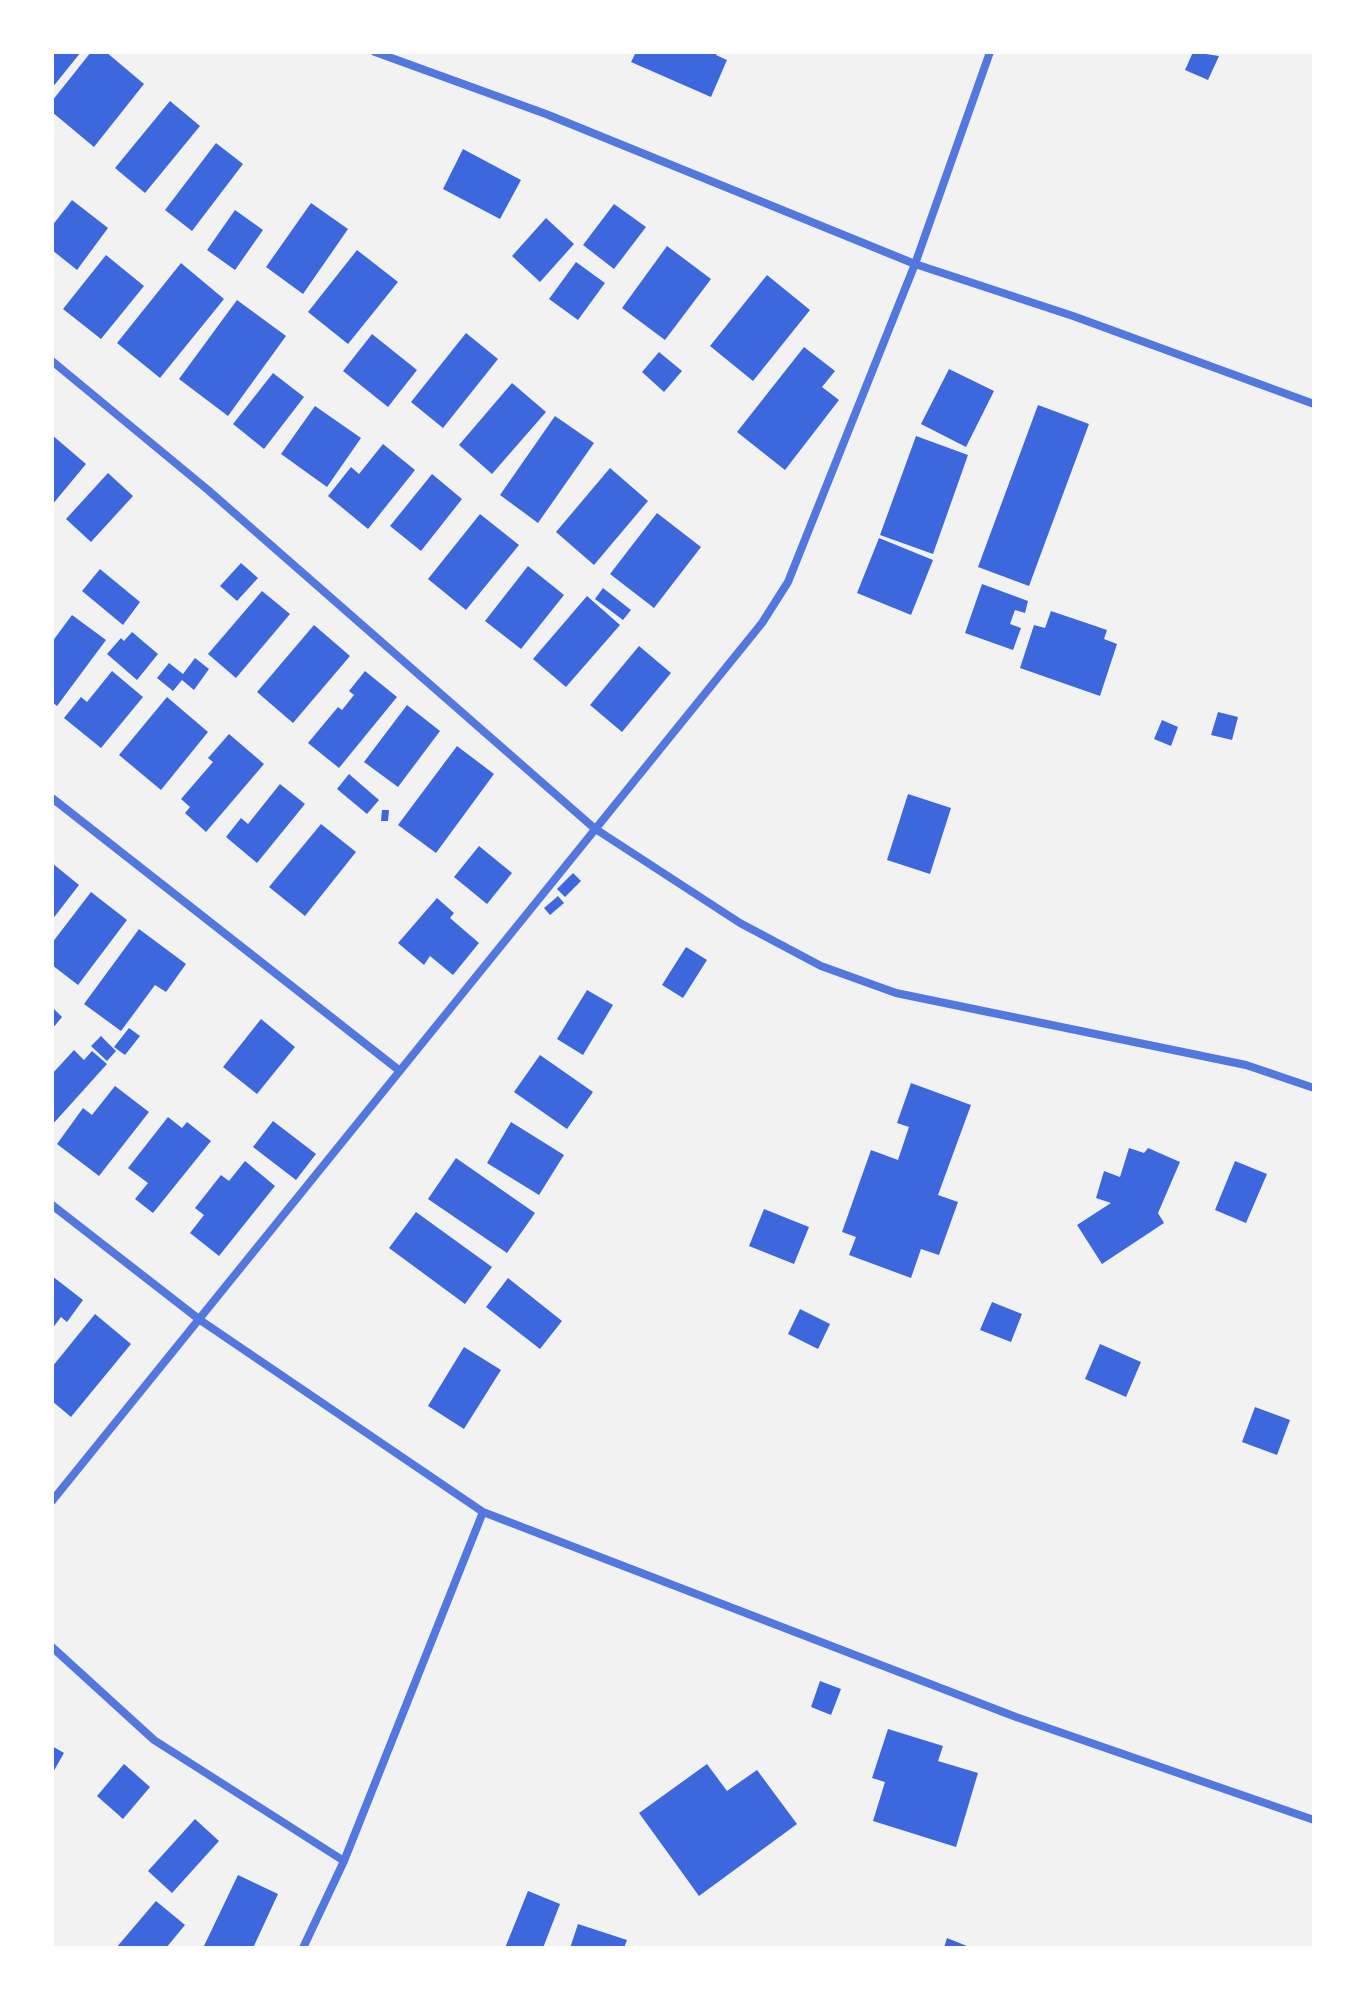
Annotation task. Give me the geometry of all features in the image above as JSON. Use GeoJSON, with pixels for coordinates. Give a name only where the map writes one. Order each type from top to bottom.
{"type":"FeatureCollection","features":[{"type":"Feature","properties":{"kind":"street"},"geometry":{"type":"LineString","coordinates":[[375,52],[546,114],[915,264],[1073,316],[1314,404]]}},
{"type":"Feature","properties":{"kind":"street"},"geometry":{"type":"LineString","coordinates":[[52,1501],[762,623],[788,582],[915,264],[990,52]]}},
{"type":"Feature","properties":{"kind":"street"},"geometry":{"type":"LineString","coordinates":[[52,361],[208,490],[594,828],[740,923],[821,966],[896,993],[1246,1065],[1314,1088]]}},
{"type":"Feature","properties":{"kind":"street"},"geometry":{"type":"LineString","coordinates":[[52,798],[400,1071]]}},
{"type":"Feature","properties":{"kind":"street"},"geometry":{"type":"LineString","coordinates":[[52,1205],[200,1320],[483,1512],[1016,1717],[1314,1820]]}},
{"type":"Feature","properties":{"kind":"street"},"geometry":{"type":"LineString","coordinates":[[303,1948],[344,1861],[483,1512]]}},
{"type":"Feature","properties":{"kind":"street"},"geometry":{"type":"LineString","coordinates":[[52,1647],[154,1740],[344,1861]]}},
{"type":"Feature","properties":{"kind":"building"},"geometry":{"type":"Polygon","coordinates":[[[52,52],[81,52],[52,88],[52,52]]]}},
{"type":"Feature","properties":{"kind":"building"},"geometry":{"type":"Polygon","coordinates":[[[91,52],[106,52],[144,84],[94,147],[52,112],[52,101],[91,52]]]}},
{"type":"Feature","properties":{"kind":"building"},"geometry":{"type":"Polygon","coordinates":[[[636,52],[717,52],[716,55],[727,60],[711,97],[631,62],[636,52]]]}},
{"type":"Feature","properties":{"kind":"building"},"geometry":{"type":"Polygon","coordinates":[[[1193,52],[1219,56],[1208,80],[1185,70],[1193,52]]]}},
{"type":"Feature","properties":{"kind":"building"},"geometry":{"type":"Polygon","coordinates":[[[170,101],[200,126],[145,193],[115,168],[170,101]]]}},
{"type":"Feature","properties":{"kind":"building"},"geometry":{"type":"Polygon","coordinates":[[[216,143],[243,164],[192,231],[165,210],[216,143]]]}},
{"type":"Feature","properties":{"kind":"building"},"geometry":{"type":"Polygon","coordinates":[[[463,149],[521,180],[500,219],[443,189],[463,149]]]}},
{"type":"Feature","properties":{"kind":"building"},"geometry":{"type":"Polygon","coordinates":[[[72,200],[108,228],[77,270],[52,250],[52,226],[72,200]]]}},
{"type":"Feature","properties":{"kind":"building"},"geometry":{"type":"Polygon","coordinates":[[[311,203],[348,229],[303,294],[266,267],[311,203]]]}},
{"type":"Feature","properties":{"kind":"building"},"geometry":{"type":"Polygon","coordinates":[[[614,204],[646,227],[614,269],[583,245],[614,204]]]}},
{"type":"Feature","properties":{"kind":"building"},"geometry":{"type":"Polygon","coordinates":[[[235,210],[263,230],[235,270],[207,250],[235,210]]]}},
{"type":"Feature","properties":{"kind":"building"},"geometry":{"type":"Polygon","coordinates":[[[546,218],[574,244],[540,282],[512,256],[546,218]]]}},
{"type":"Feature","properties":{"kind":"building"},"geometry":{"type":"Polygon","coordinates":[[[667,246],[711,279],[665,340],[622,308],[667,246]]]}},
{"type":"Feature","properties":{"kind":"building"},"geometry":{"type":"Polygon","coordinates":[[[357,250],[398,282],[348,344],[308,312],[357,250]]]}},
{"type":"Feature","properties":{"kind":"building"},"geometry":{"type":"Polygon","coordinates":[[[106,255],[144,286],[101,339],[63,309],[106,255]]]}},
{"type":"Feature","properties":{"kind":"building"},"geometry":{"type":"Polygon","coordinates":[[[576,262],[605,283],[578,320],[549,299],[576,262]]]}},
{"type":"Feature","properties":{"kind":"building"},"geometry":{"type":"Polygon","coordinates":[[[181,263],[224,299],[160,378],[117,343],[181,263]]]}},
{"type":"Feature","properties":{"kind":"building"},"geometry":{"type":"Polygon","coordinates":[[[767,275],[810,310],[753,381],[710,346],[767,275]]]}},
{"type":"Feature","properties":{"kind":"building"},"geometry":{"type":"Polygon","coordinates":[[[237,300],[286,336],[228,416],[179,379],[237,300]]]}},
{"type":"Feature","properties":{"kind":"building"},"geometry":{"type":"Polygon","coordinates":[[[466,333],[498,359],[443,428],[411,402],[466,333]]]}},
{"type":"Feature","properties":{"kind":"building"},"geometry":{"type":"Polygon","coordinates":[[[372,334],[417,370],[388,407],[343,371],[372,334]]]}},
{"type":"Feature","properties":{"kind":"building"},"geometry":{"type":"Polygon","coordinates":[[[804,347],[835,371],[822,387],[839,400],[785,470],[737,432],[804,347]]]}},
{"type":"Feature","properties":{"kind":"building"},"geometry":{"type":"Polygon","coordinates":[[[659,352],[682,371],[664,392],[642,372],[659,352]]]}},
{"type":"Feature","properties":{"kind":"building"},"geometry":{"type":"Polygon","coordinates":[[[949,369],[994,391],[966,447],[921,424],[949,369]]]}},
{"type":"Feature","properties":{"kind":"building"},"geometry":{"type":"Polygon","coordinates":[[[273,373],[304,397],[264,449],[233,424],[273,373]]]}},
{"type":"Feature","properties":{"kind":"building"},"geometry":{"type":"Polygon","coordinates":[[[512,383],[546,412],[492,474],[459,445],[512,383]]]}},
{"type":"Feature","properties":{"kind":"building"},"geometry":{"type":"Polygon","coordinates":[[[1038,405],[1089,424],[1029,586],[978,567],[1038,405]]]}},
{"type":"Feature","properties":{"kind":"building"},"geometry":{"type":"Polygon","coordinates":[[[315,406],[361,438],[327,487],[281,454],[315,406]]]}},
{"type":"Feature","properties":{"kind":"building"},"geometry":{"type":"Polygon","coordinates":[[[555,416],[594,443],[538,523],[500,495],[555,416]]]}},
{"type":"Feature","properties":{"kind":"building"},"geometry":{"type":"Polygon","coordinates":[[[52,435],[86,464],[52,505],[52,435]]]}},
{"type":"Feature","properties":{"kind":"building"},"geometry":{"type":"Polygon","coordinates":[[[916,436],[968,455],[933,554],[880,535],[916,436]]]}},
{"type":"Feature","properties":{"kind":"building"},"geometry":{"type":"Polygon","coordinates":[[[383,444],[415,470],[368,529],[328,496],[351,467],[359,474],[383,444]]]}},
{"type":"Feature","properties":{"kind":"building"},"geometry":{"type":"Polygon","coordinates":[[[610,468],[648,501],[594,565],[556,532],[610,468]]]}},
{"type":"Feature","properties":{"kind":"building"},"geometry":{"type":"Polygon","coordinates":[[[108,473],[133,496],[91,542],[66,519],[108,473]]]}},
{"type":"Feature","properties":{"kind":"building"},"geometry":{"type":"Polygon","coordinates":[[[432,474],[462,499],[421,551],[390,526],[432,474]]]}},
{"type":"Feature","properties":{"kind":"building"},"geometry":{"type":"Polygon","coordinates":[[[657,513],[701,547],[654,608],[610,574],[657,513]]]}},
{"type":"Feature","properties":{"kind":"building"},"geometry":{"type":"Polygon","coordinates":[[[480,514],[519,545],[466,610],[428,579],[480,514]]]}},
{"type":"Feature","properties":{"kind":"building"},"geometry":{"type":"Polygon","coordinates":[[[879,538],[933,560],[911,615],[857,593],[879,538]]]}},
{"type":"Feature","properties":{"kind":"building"},"geometry":{"type":"Polygon","coordinates":[[[241,563],[258,578],[237,601],[220,586],[241,563]]]}},
{"type":"Feature","properties":{"kind":"building"},"geometry":{"type":"Polygon","coordinates":[[[528,566],[564,595],[521,649],[485,621],[528,566]]]}},
{"type":"Feature","properties":{"kind":"building"},"geometry":{"type":"Polygon","coordinates":[[[100,569],[140,602],[123,625],[82,591],[100,569]]]}},
{"type":"Feature","properties":{"kind":"building"},"geometry":{"type":"Polygon","coordinates":[[[982,584],[1028,601],[1025,613],[1015,610],[1010,624],[1021,628],[1013,650],[965,633],[982,584]]]}},
{"type":"Feature","properties":{"kind":"building"},"geometry":{"type":"Polygon","coordinates":[[[603,588],[631,610],[623,620],[595,599],[603,588]]]}},
{"type":"Feature","properties":{"kind":"building"},"geometry":{"type":"Polygon","coordinates":[[[262,591],[290,614],[236,678],[208,654],[262,591]]]}},
{"type":"Feature","properties":{"kind":"building"},"geometry":{"type":"Polygon","coordinates":[[[587,596],[620,625],[566,687],[533,659],[587,596]]]}},
{"type":"Feature","properties":{"kind":"building"},"geometry":{"type":"Polygon","coordinates":[[[1051,611],[1107,630],[1104,639],[1117,644],[1100,696],[1020,668],[1034,625],[1045,628],[1051,611]]]}},
{"type":"Feature","properties":{"kind":"building"},"geometry":{"type":"Polygon","coordinates":[[[72,615],[106,640],[57,706],[52,702],[52,642],[72,615]]]}},
{"type":"Feature","properties":{"kind":"building"},"geometry":{"type":"Polygon","coordinates":[[[314,625],[350,656],[293,723],[257,692],[314,625]]]}},
{"type":"Feature","properties":{"kind":"building"},"geometry":{"type":"Polygon","coordinates":[[[132,632],[158,654],[137,680],[107,654],[121,638],[124,641],[132,632]]]}},
{"type":"Feature","properties":{"kind":"building"},"geometry":{"type":"Polygon","coordinates":[[[639,646],[671,673],[622,732],[590,705],[639,646]]]}},
{"type":"Feature","properties":{"kind":"building"},"geometry":{"type":"Polygon","coordinates":[[[195,658],[209,669],[194,690],[182,680],[173,691],[157,678],[169,663],[183,674],[195,658]]]}},
{"type":"Feature","properties":{"kind":"building"},"geometry":{"type":"Polygon","coordinates":[[[112,671],[143,697],[101,748],[64,718],[81,697],[87,702],[112,671]]]}},
{"type":"Feature","properties":{"kind":"building"},"geometry":{"type":"Polygon","coordinates":[[[365,671],[397,697],[339,768],[308,743],[338,707],[342,710],[354,695],[349,691],[365,671]]]}},
{"type":"Feature","properties":{"kind":"building"},"geometry":{"type":"Polygon","coordinates":[[[167,697],[208,732],[161,790],[119,755],[167,697]]]}},
{"type":"Feature","properties":{"kind":"building"},"geometry":{"type":"Polygon","coordinates":[[[407,705],[440,731],[398,787],[364,762],[407,705]]]}},
{"type":"Feature","properties":{"kind":"building"},"geometry":{"type":"Polygon","coordinates":[[[1218,712],[1238,717],[1232,740],[1211,735],[1218,712]]]}},
{"type":"Feature","properties":{"kind":"building"},"geometry":{"type":"Polygon","coordinates":[[[1162,720],[1178,727],[1171,746],[1154,739],[1162,720]]]}},
{"type":"Feature","properties":{"kind":"building"},"geometry":{"type":"Polygon","coordinates":[[[229,734],[264,764],[206,832],[185,813],[190,807],[181,799],[213,762],[208,758],[229,734]]]}},
{"type":"Feature","properties":{"kind":"building"},"geometry":{"type":"Polygon","coordinates":[[[457,746],[494,774],[436,853],[398,825],[457,746]]]}},
{"type":"Feature","properties":{"kind":"building"},"geometry":{"type":"Polygon","coordinates":[[[349,774],[379,800],[367,814],[337,789],[349,774]]]}},
{"type":"Feature","properties":{"kind":"building"},"geometry":{"type":"Polygon","coordinates":[[[280,784],[305,804],[257,863],[226,837],[241,818],[248,824],[280,784]]]}},
{"type":"Feature","properties":{"kind":"building"},"geometry":{"type":"Polygon","coordinates":[[[908,794],[951,808],[930,874],[887,860],[908,794]]]}},
{"type":"Feature","properties":{"kind":"building"},"geometry":{"type":"Polygon","coordinates":[[[382,810],[389,810],[388,821],[381,821],[382,810]]]}},
{"type":"Feature","properties":{"kind":"building"},"geometry":{"type":"Polygon","coordinates":[[[321,824],[356,852],[305,916],[269,887],[321,824]]]}},
{"type":"Feature","properties":{"kind":"building"},"geometry":{"type":"Polygon","coordinates":[[[479,846],[512,873],[487,904],[454,877],[479,846]]]}},
{"type":"Feature","properties":{"kind":"building"},"geometry":{"type":"Polygon","coordinates":[[[52,863],[79,885],[52,920],[52,863]]]}},
{"type":"Feature","properties":{"kind":"building"},"geometry":{"type":"Polygon","coordinates":[[[573,873],[581,881],[565,897],[557,889],[573,873]]]}},
{"type":"Feature","properties":{"kind":"building"},"geometry":{"type":"Polygon","coordinates":[[[91,892],[127,920],[78,985],[52,965],[52,943],[91,892]]]}},
{"type":"Feature","properties":{"kind":"building"},"geometry":{"type":"Polygon","coordinates":[[[558,896],[564,903],[550,915],[544,908],[558,896]]]}},
{"type":"Feature","properties":{"kind":"building"},"geometry":{"type":"Polygon","coordinates":[[[437,898],[454,913],[450,918],[479,943],[453,975],[430,956],[424,965],[398,943],[437,898]]]}},
{"type":"Feature","properties":{"kind":"building"},"geometry":{"type":"Polygon","coordinates":[[[139,929],[186,964],[166,992],[155,985],[121,1031],[84,1004],[139,929]]]}},
{"type":"Feature","properties":{"kind":"building"},"geometry":{"type":"Polygon","coordinates":[[[686,947],[707,960],[683,998],[662,985],[686,947]]]}},
{"type":"Feature","properties":{"kind":"building"},"geometry":{"type":"Polygon","coordinates":[[[587,990],[613,1005],[583,1055],[557,1039],[587,990]]]}},
{"type":"Feature","properties":{"kind":"building"},"geometry":{"type":"Polygon","coordinates":[[[52,1007],[62,1017],[52,1029],[52,1007]]]}},
{"type":"Feature","properties":{"kind":"building"},"geometry":{"type":"Polygon","coordinates":[[[261,1019],[295,1047],[257,1094],[223,1067],[261,1019]]]}},
{"type":"Feature","properties":{"kind":"building"},"geometry":{"type":"Polygon","coordinates":[[[129,1028],[140,1036],[125,1055],[114,1047],[129,1028]]]}},
{"type":"Feature","properties":{"kind":"building"},"geometry":{"type":"Polygon","coordinates":[[[101,1036],[116,1051],[107,1061],[91,1046],[101,1036]]]}},
{"type":"Feature","properties":{"kind":"building"},"geometry":{"type":"Polygon","coordinates":[[[74,1050],[84,1060],[92,1051],[107,1064],[52,1125],[52,1074],[74,1050]]]}},
{"type":"Feature","properties":{"kind":"building"},"geometry":{"type":"Polygon","coordinates":[[[540,1055],[593,1092],[567,1129],[514,1092],[540,1055]]]}},
{"type":"Feature","properties":{"kind":"building"},"geometry":{"type":"Polygon","coordinates":[[[911,1083],[971,1105],[938,1195],[958,1202],[939,1255],[921,1249],[911,1278],[849,1255],[856,1237],[842,1232],[871,1150],[898,1160],[909,1127],[897,1123],[911,1083]]]}},
{"type":"Feature","properties":{"kind":"building"},"geometry":{"type":"Polygon","coordinates":[[[115,1086],[149,1112],[99,1176],[57,1144],[83,1108],[92,1115],[115,1086]]]}},
{"type":"Feature","properties":{"kind":"building"},"geometry":{"type":"Polygon","coordinates":[[[168,1117],[182,1128],[187,1122],[211,1141],[153,1213],[135,1199],[148,1183],[128,1168],[168,1117]]]}},
{"type":"Feature","properties":{"kind":"building"},"geometry":{"type":"Polygon","coordinates":[[[273,1121],[316,1154],[296,1180],[253,1147],[273,1121]]]}},
{"type":"Feature","properties":{"kind":"building"},"geometry":{"type":"Polygon","coordinates":[[[511,1122],[564,1155],[539,1195],[487,1163],[511,1122]]]}},
{"type":"Feature","properties":{"kind":"building"},"geometry":{"type":"Polygon","coordinates":[[[1129,1148],[1144,1153],[1148,1148],[1180,1162],[1158,1213],[1164,1223],[1102,1264],[1077,1225],[1111,1203],[1096,1198],[1104,1171],[1120,1177],[1129,1148]]]}},
{"type":"Feature","properties":{"kind":"building"},"geometry":{"type":"Polygon","coordinates":[[[456,1158],[535,1213],[507,1253],[428,1199],[456,1158]]]}},
{"type":"Feature","properties":{"kind":"building"},"geometry":{"type":"Polygon","coordinates":[[[245,1161],[275,1186],[219,1256],[190,1233],[204,1215],[195,1208],[221,1175],[229,1181],[245,1161]]]}},
{"type":"Feature","properties":{"kind":"building"},"geometry":{"type":"Polygon","coordinates":[[[1235,1161],[1267,1174],[1246,1223],[1215,1210],[1235,1161]]]}},
{"type":"Feature","properties":{"kind":"building"},"geometry":{"type":"Polygon","coordinates":[[[764,1209],[809,1227],[794,1264],[749,1246],[764,1209]]]}},
{"type":"Feature","properties":{"kind":"building"},"geometry":{"type":"Polygon","coordinates":[[[416,1212],[492,1267],[465,1304],[389,1248],[416,1212]]]}},
{"type":"Feature","properties":{"kind":"building"},"geometry":{"type":"Polygon","coordinates":[[[52,1276],[83,1300],[67,1322],[61,1317],[52,1329],[52,1276]]]}},
{"type":"Feature","properties":{"kind":"building"},"geometry":{"type":"Polygon","coordinates":[[[508,1278],[562,1321],[540,1349],[486,1307],[508,1278]]]}},
{"type":"Feature","properties":{"kind":"building"},"geometry":{"type":"Polygon","coordinates":[[[992,1302],[1022,1314],[1011,1342],[980,1330],[992,1302]]]}},
{"type":"Feature","properties":{"kind":"building"},"geometry":{"type":"Polygon","coordinates":[[[800,1309],[830,1324],[818,1349],[788,1334],[800,1309]]]}},
{"type":"Feature","properties":{"kind":"building"},"geometry":{"type":"Polygon","coordinates":[[[95,1314],[131,1344],[71,1417],[52,1401],[52,1367],[95,1314]]]}},
{"type":"Feature","properties":{"kind":"building"},"geometry":{"type":"Polygon","coordinates":[[[1100,1344],[1141,1362],[1126,1397],[1085,1379],[1100,1344]]]}},
{"type":"Feature","properties":{"kind":"building"},"geometry":{"type":"Polygon","coordinates":[[[464,1347],[501,1370],[464,1429],[428,1406],[464,1347]]]}},
{"type":"Feature","properties":{"kind":"building"},"geometry":{"type":"Polygon","coordinates":[[[1255,1407],[1290,1420],[1277,1455],[1242,1442],[1255,1407]]]}},
{"type":"Feature","properties":{"kind":"building"},"geometry":{"type":"Polygon","coordinates":[[[820,1681],[841,1689],[831,1715],[811,1707],[820,1681]]]}},
{"type":"Feature","properties":{"kind":"building"},"geometry":{"type":"Polygon","coordinates":[[[888,1729],[943,1746],[938,1761],[978,1773],[956,1847],[873,1821],[885,1782],[872,1778],[888,1729]]]}},
{"type":"Feature","properties":{"kind":"building"},"geometry":{"type":"Polygon","coordinates":[[[52,1746],[64,1753],[52,1774],[52,1746]]]}},
{"type":"Feature","properties":{"kind":"building"},"geometry":{"type":"Polygon","coordinates":[[[124,1764],[150,1787],[123,1819],[97,1796],[124,1764]]]}},
{"type":"Feature","properties":{"kind":"building"},"geometry":{"type":"Polygon","coordinates":[[[707,1764],[727,1791],[757,1770],[797,1824],[699,1896],[639,1813],[707,1764]]]}},
{"type":"Feature","properties":{"kind":"building"},"geometry":{"type":"Polygon","coordinates":[[[195,1819],[219,1841],[172,1893],[148,1871],[195,1819]]]}},
{"type":"Feature","properties":{"kind":"building"},"geometry":{"type":"Polygon","coordinates":[[[238,1875],[278,1894],[253,1948],[203,1948],[238,1875]]]}},
{"type":"Feature","properties":{"kind":"building"},"geometry":{"type":"Polygon","coordinates":[[[528,1891],[560,1904],[543,1948],[505,1948],[528,1891]]]}},
{"type":"Feature","properties":{"kind":"building"},"geometry":{"type":"Polygon","coordinates":[[[156,1901],[185,1925],[166,1948],[116,1948],[156,1901]]]}},
{"type":"Feature","properties":{"kind":"building"},"geometry":{"type":"Polygon","coordinates":[[[578,1924],[627,1940],[624,1948],[570,1948],[578,1924]]]}},
{"type":"Feature","properties":{"kind":"building"},"geometry":{"type":"Polygon","coordinates":[[[947,1938],[972,1948],[944,1948],[947,1938]]]}}]}
